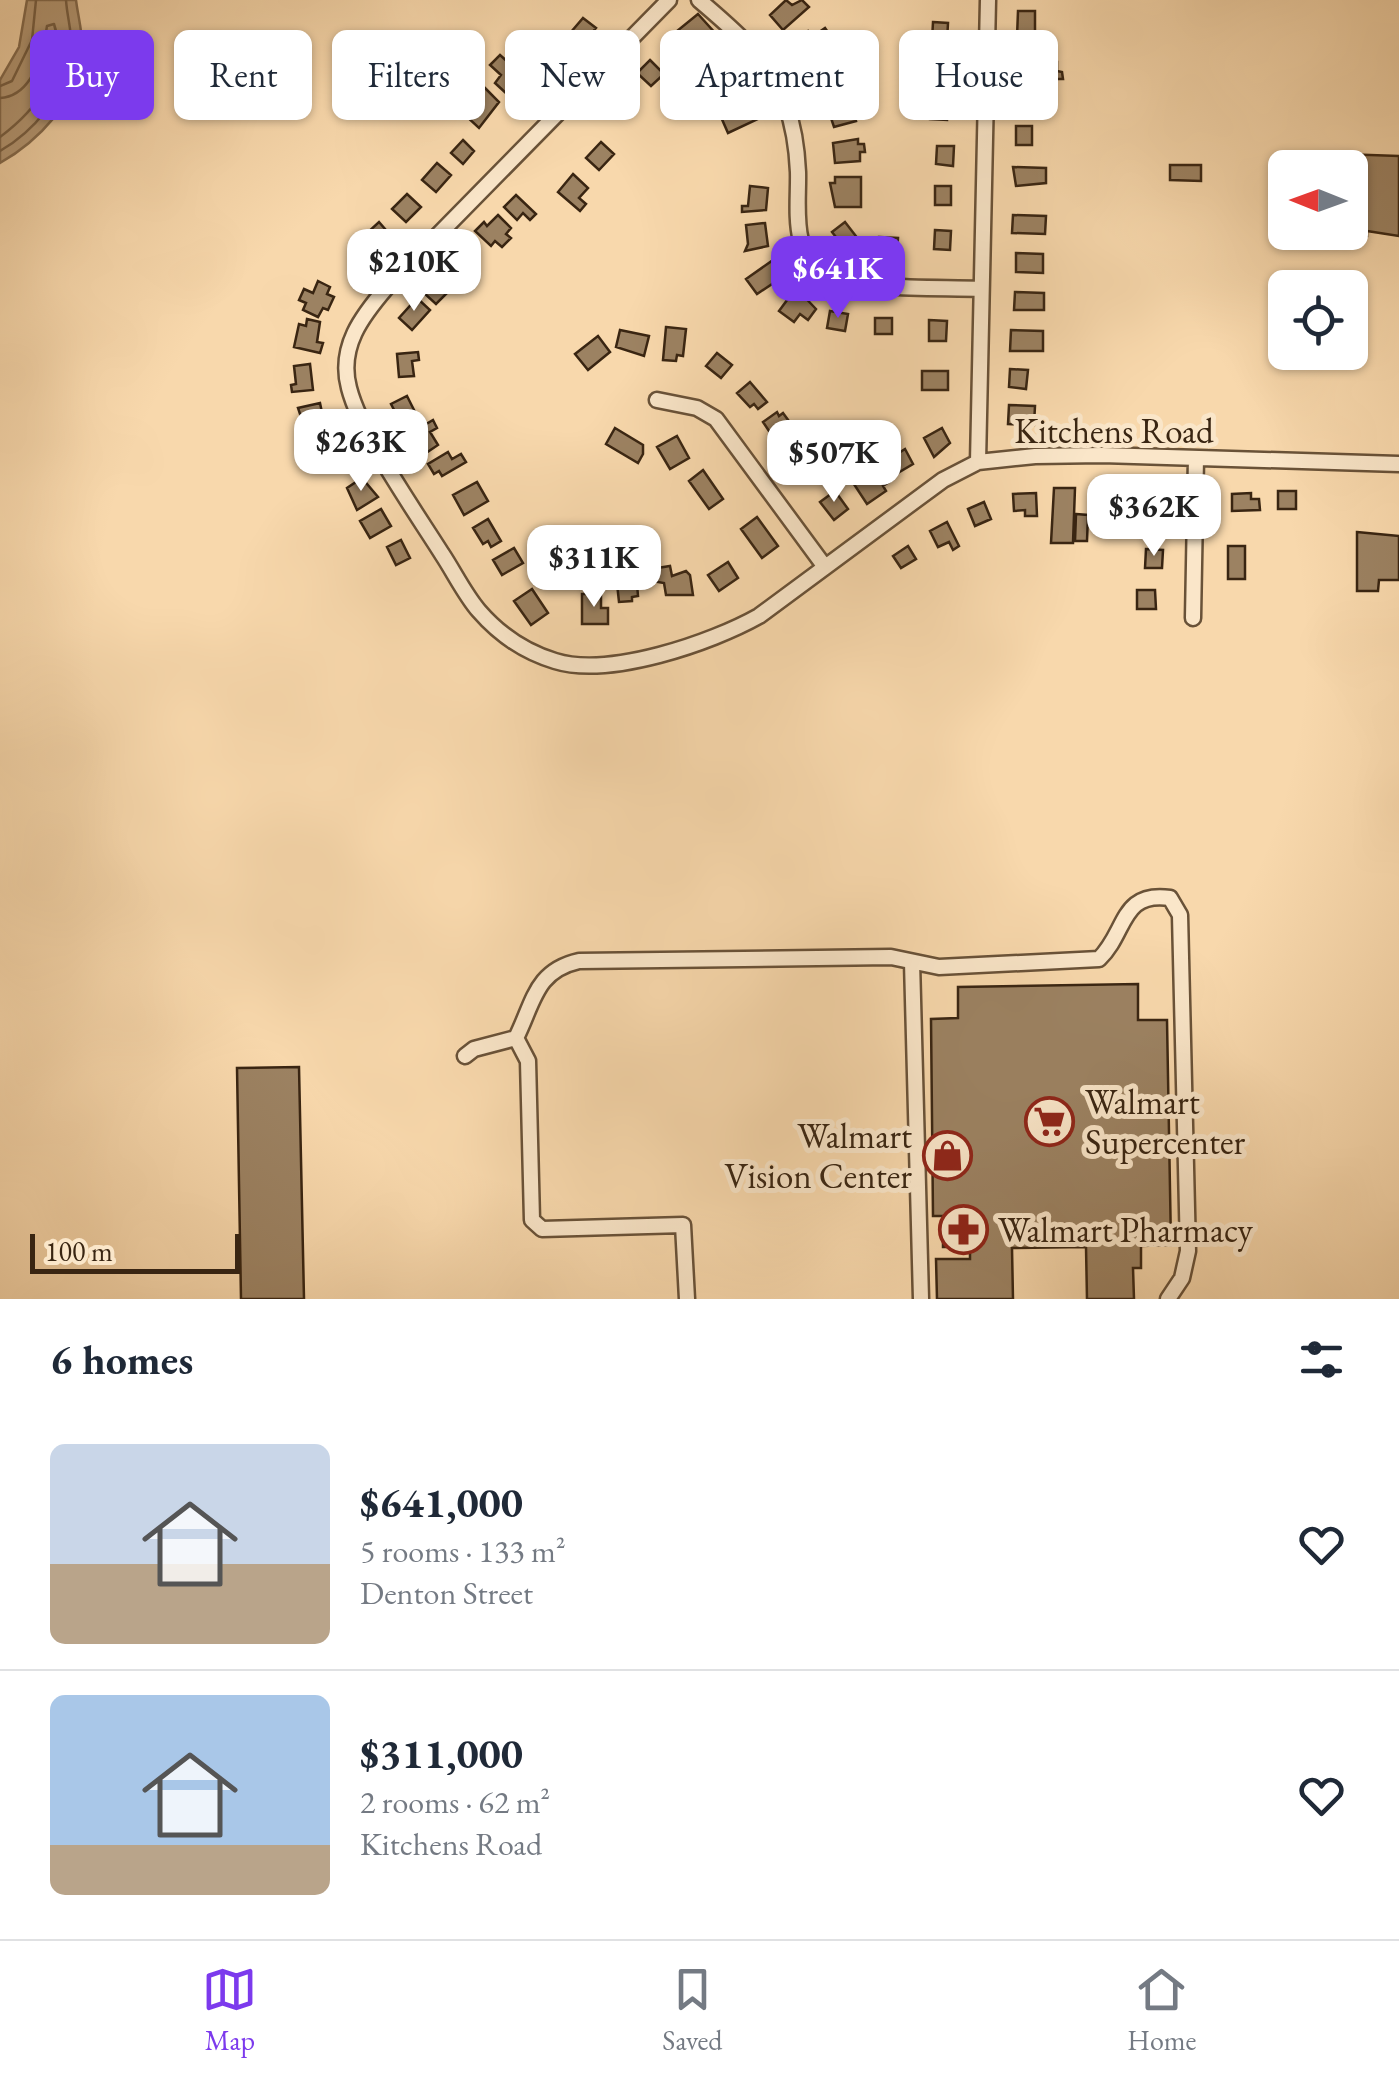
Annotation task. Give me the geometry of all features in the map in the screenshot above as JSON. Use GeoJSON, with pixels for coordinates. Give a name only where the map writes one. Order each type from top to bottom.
{"type":"FeatureCollection","features":[{"type":"Feature","properties":{"kind":"street","name":"Kitchens Road"},"geometry":{"type":"LineString","coordinates":[[669,0],[360,318],[348,345],[348,387],[371,438],[478,610],[513,642],[557,662],[599,664],[652,657],[731,632],[759,616],[943,480],[978,462],[1035,456],[1399,464]]}},
{"type":"Feature","properties":{"kind":"street"},"geometry":{"type":"LineString","coordinates":[[699,0],[751,44],[784,100],[795,134],[797,222],[803,248],[815,266],[828,275],[854,283],[982,289]]}},
{"type":"Feature","properties":{"kind":"street"},"geometry":{"type":"LineString","coordinates":[[978,462],[988,0]]}},
{"type":"Feature","properties":{"kind":"street"},"geometry":{"type":"LineString","coordinates":[[658,400],[697,408],[716,419],[825,568]]}},
{"type":"Feature","properties":{"kind":"street"},"geometry":{"type":"LineString","coordinates":[[1193,618],[1196,458]]}},
{"type":"Feature","properties":{"kind":"street"},"geometry":{"type":"LineString","coordinates":[[516,1038],[538,986],[549,972],[579,961],[891,957],[939,967],[1099,959],[1111,947],[1124,916],[1138,901],[1154,896],[1170,898],[1180,915],[1188,1251],[1182,1278],[1168,1299]]}},
{"type":"Feature","properties":{"kind":"street"},"geometry":{"type":"LineString","coordinates":[[912,962],[921,1299]]}},
{"type":"Feature","properties":{"kind":"street"},"geometry":{"type":"LineString","coordinates":[[464,1056],[474,1049],[516,1038]]}},
{"type":"Feature","properties":{"kind":"street"},"geometry":{"type":"LineString","coordinates":[[516,1038],[528,1061],[532,1220],[542,1229],[684,1225],[686,1299]]}},
{"type":"Feature","properties":{"kind":"water"},"geometry":{"type":"Polygon","coordinates":[[[27,0],[76,0],[81,30],[30,30],[30,120],[52,120],[28,144],[0,163],[0,80],[19,47],[27,0]]]}},
{"type":"Feature","properties":{"kind":"building"},"geometry":{"type":"Polygon","coordinates":[[[786,0],[792,5],[802,0],[809,7],[783,30],[770,15],[786,0]]]}},
{"type":"Feature","properties":{"kind":"building"},"geometry":{"type":"Polygon","coordinates":[[[1018,11],[1035,11],[1035,30],[1017,30],[1018,11]]]}},
{"type":"Feature","properties":{"kind":"building"},"geometry":{"type":"Polygon","coordinates":[[[698,14],[712,30],[678,30],[698,14]]]}},
{"type":"Feature","properties":{"kind":"building"},"geometry":{"type":"Polygon","coordinates":[[[583,18],[596,28],[594,30],[573,30],[583,18]]]}},
{"type":"Feature","properties":{"kind":"building"},"geometry":{"type":"Polygon","coordinates":[[[933,22],[948,23],[948,30],[933,30],[933,22]]]}},
{"type":"Feature","properties":{"kind":"building"},"geometry":{"type":"Polygon","coordinates":[[[500,55],[505,60],[505,92],[495,83],[501,75],[490,65],[500,55]]]}},
{"type":"Feature","properties":{"kind":"building"},"geometry":{"type":"Polygon","coordinates":[[[650,60],[660,70],[660,78],[651,86],[640,76],[640,70],[650,60]]]}},
{"type":"Feature","properties":{"kind":"building"},"geometry":{"type":"Polygon","coordinates":[[[485,88],[499,102],[479,128],[470,120],[485,120],[485,88]]]}},
{"type":"Feature","properties":{"kind":"building"},"geometry":{"type":"Polygon","coordinates":[[[722,120],[756,120],[728,133],[722,120]]]}},
{"type":"Feature","properties":{"kind":"building"},"geometry":{"type":"Polygon","coordinates":[[[832,120],[856,120],[856,121],[834,127],[832,120]]]}},
{"type":"Feature","properties":{"kind":"building"},"geometry":{"type":"Polygon","coordinates":[[[1016,126],[1032,126],[1032,145],[1016,145],[1016,126]]]}},
{"type":"Feature","properties":{"kind":"building"},"geometry":{"type":"Polygon","coordinates":[[[858,139],[865,152],[860,152],[860,161],[835,163],[833,143],[858,139]]]}},
{"type":"Feature","properties":{"kind":"building"},"geometry":{"type":"Polygon","coordinates":[[[463,140],[474,151],[463,164],[451,153],[463,140]]]}},
{"type":"Feature","properties":{"kind":"building"},"geometry":{"type":"Polygon","coordinates":[[[601,142],[614,154],[599,170],[586,158],[601,142]]]}},
{"type":"Feature","properties":{"kind":"building"},"geometry":{"type":"Polygon","coordinates":[[[937,146],[954,146],[953,166],[936,164],[937,146]]]}},
{"type":"Feature","properties":{"kind":"building"},"geometry":{"type":"Polygon","coordinates":[[[1368,155],[1399,156],[1399,236],[1368,231],[1368,155]]]}},
{"type":"Feature","properties":{"kind":"building"},"geometry":{"type":"Polygon","coordinates":[[[437,163],[451,175],[436,192],[422,180],[437,163]]]}},
{"type":"Feature","properties":{"kind":"building"},"geometry":{"type":"Polygon","coordinates":[[[1170,165],[1201,165],[1201,181],[1170,180],[1170,165]]]}},
{"type":"Feature","properties":{"kind":"building"},"geometry":{"type":"Polygon","coordinates":[[[1013,167],[1046,168],[1046,183],[1016,186],[1013,167]]]}},
{"type":"Feature","properties":{"kind":"building"},"geometry":{"type":"Polygon","coordinates":[[[573,174],[588,188],[579,198],[586,204],[580,211],[558,192],[573,174]]]}},
{"type":"Feature","properties":{"kind":"building"},"geometry":{"type":"Polygon","coordinates":[[[835,177],[861,177],[861,207],[835,207],[830,183],[835,183],[835,177]]]}},
{"type":"Feature","properties":{"kind":"building"},"geometry":{"type":"Polygon","coordinates":[[[750,186],[768,188],[766,210],[742,212],[742,206],[748,206],[750,186]]]}},
{"type":"Feature","properties":{"kind":"building"},"geometry":{"type":"Polygon","coordinates":[[[935,186],[951,186],[951,205],[935,205],[935,186]]]}},
{"type":"Feature","properties":{"kind":"building"},"geometry":{"type":"Polygon","coordinates":[[[407,194],[421,207],[406,222],[392,209],[407,194]]]}},
{"type":"Feature","properties":{"kind":"building"},"geometry":{"type":"Polygon","coordinates":[[[516,195],[536,214],[530,220],[523,213],[517,220],[504,207],[516,195]]]}},
{"type":"Feature","properties":{"kind":"building"},"geometry":{"type":"Polygon","coordinates":[[[498,215],[511,228],[506,234],[511,238],[502,247],[495,241],[491,246],[475,231],[498,215]]]}},
{"type":"Feature","properties":{"kind":"building"},"geometry":{"type":"Polygon","coordinates":[[[1013,215],[1046,216],[1045,234],[1012,233],[1013,215]]]}},
{"type":"Feature","properties":{"kind":"building"},"geometry":{"type":"Polygon","coordinates":[[[379,222],[391,236],[379,247],[366,234],[379,222]]]}},
{"type":"Feature","properties":{"kind":"building"},"geometry":{"type":"Polygon","coordinates":[[[845,222],[862,244],[849,254],[832,232],[845,222]]]}},
{"type":"Feature","properties":{"kind":"building"},"geometry":{"type":"Polygon","coordinates":[[[765,223],[768,246],[745,251],[746,225],[765,223]]]}},
{"type":"Feature","properties":{"kind":"building"},"geometry":{"type":"Polygon","coordinates":[[[935,230],[951,231],[950,250],[934,249],[935,230]]]}},
{"type":"Feature","properties":{"kind":"building"},"geometry":{"type":"Polygon","coordinates":[[[879,237],[898,238],[897,255],[878,254],[879,237]]]}},
{"type":"Feature","properties":{"kind":"building"},"geometry":{"type":"Polygon","coordinates":[[[464,249],[475,261],[460,275],[449,263],[464,249]]]}},
{"type":"Feature","properties":{"kind":"building"},"geometry":{"type":"Polygon","coordinates":[[[1016,253],[1043,254],[1043,273],[1016,272],[1016,253]]]}},
{"type":"Feature","properties":{"kind":"building"},"geometry":{"type":"Polygon","coordinates":[[[776,258],[784,276],[757,294],[746,279],[776,258]]]}},
{"type":"Feature","properties":{"kind":"building"},"geometry":{"type":"Polygon","coordinates":[[[438,280],[449,291],[436,304],[425,294],[438,280]]]}},
{"type":"Feature","properties":{"kind":"building"},"geometry":{"type":"Polygon","coordinates":[[[318,281],[330,287],[327,294],[334,297],[328,310],[323,308],[318,317],[303,310],[306,303],[299,300],[304,289],[313,293],[318,281]]]}},
{"type":"Feature","properties":{"kind":"building"},"geometry":{"type":"Polygon","coordinates":[[[796,288],[816,309],[808,320],[800,314],[794,322],[779,311],[796,288]]]}},
{"type":"Feature","properties":{"kind":"building"},"geometry":{"type":"Polygon","coordinates":[[[1015,292],[1044,293],[1044,310],[1014,310],[1015,292]]]}},
{"type":"Feature","properties":{"kind":"building"},"geometry":{"type":"Polygon","coordinates":[[[417,298],[430,310],[412,330],[399,318],[417,298]]]}},
{"type":"Feature","properties":{"kind":"building"},"geometry":{"type":"Polygon","coordinates":[[[830,311],[848,314],[845,331],[827,328],[830,311]]]}},
{"type":"Feature","properties":{"kind":"building"},"geometry":{"type":"Polygon","coordinates":[[[875,318],[892,318],[892,334],[875,334],[875,318]]]}},
{"type":"Feature","properties":{"kind":"building"},"geometry":{"type":"Polygon","coordinates":[[[307,319],[320,322],[320,353],[294,347],[299,324],[306,326],[307,319]]]}},
{"type":"Feature","properties":{"kind":"building"},"geometry":{"type":"Polygon","coordinates":[[[929,320],[947,321],[946,341],[929,341],[929,320]]]}},
{"type":"Feature","properties":{"kind":"building"},"geometry":{"type":"Polygon","coordinates":[[[666,327],[686,329],[683,356],[677,355],[676,361],[663,360],[666,327]]]}},
{"type":"Feature","properties":{"kind":"building"},"geometry":{"type":"Polygon","coordinates":[[[620,330],[649,336],[644,356],[616,347],[620,330]]]}},
{"type":"Feature","properties":{"kind":"building"},"geometry":{"type":"Polygon","coordinates":[[[1011,330],[1043,331],[1043,351],[1010,351],[1011,330]]]}},
{"type":"Feature","properties":{"kind":"building"},"geometry":{"type":"Polygon","coordinates":[[[598,336],[610,352],[588,370],[575,354],[598,336]]]}},
{"type":"Feature","properties":{"kind":"building"},"geometry":{"type":"Polygon","coordinates":[[[418,352],[419,360],[412,361],[414,376],[399,377],[397,354],[418,352]]]}},
{"type":"Feature","properties":{"kind":"building"},"geometry":{"type":"Polygon","coordinates":[[[717,353],[732,365],[721,378],[706,366],[717,353]]]}},
{"type":"Feature","properties":{"kind":"building"},"geometry":{"type":"Polygon","coordinates":[[[310,364],[313,390],[292,392],[291,385],[296,384],[294,366],[310,364]]]}},
{"type":"Feature","properties":{"kind":"building"},"geometry":{"type":"Polygon","coordinates":[[[1010,369],[1028,370],[1026,389],[1009,387],[1010,369]]]}},
{"type":"Feature","properties":{"kind":"building"},"geometry":{"type":"Polygon","coordinates":[[[922,371],[948,371],[948,390],[922,390],[922,371]]]}},
{"type":"Feature","properties":{"kind":"building"},"geometry":{"type":"Polygon","coordinates":[[[750,382],[767,402],[758,409],[754,404],[750,407],[737,393],[750,382]]]}},
{"type":"Feature","properties":{"kind":"building"},"geometry":{"type":"Polygon","coordinates":[[[407,396],[416,414],[401,423],[391,404],[407,396]]]}},
{"type":"Feature","properties":{"kind":"building"},"geometry":{"type":"Polygon","coordinates":[[[320,403],[325,427],[306,432],[298,408],[320,403]]]}},
{"type":"Feature","properties":{"kind":"building"},"geometry":{"type":"Polygon","coordinates":[[[1009,405],[1035,406],[1034,425],[1008,424],[1009,405]]]}},
{"type":"Feature","properties":{"kind":"building"},"geometry":{"type":"Polygon","coordinates":[[[777,412],[779,416],[783,413],[791,424],[786,427],[790,434],[777,443],[763,422],[777,412]]]}},
{"type":"Feature","properties":{"kind":"building"},"geometry":{"type":"Polygon","coordinates":[[[433,420],[437,428],[430,432],[438,445],[426,453],[413,432],[433,420]]]}},
{"type":"Feature","properties":{"kind":"building"},"geometry":{"type":"Polygon","coordinates":[[[615,428],[643,445],[638,463],[606,444],[615,428]]]}},
{"type":"Feature","properties":{"kind":"building"},"geometry":{"type":"Polygon","coordinates":[[[942,428],[950,443],[934,457],[924,438],[942,428]]]}},
{"type":"Feature","properties":{"kind":"building"},"geometry":{"type":"Polygon","coordinates":[[[677,436],[689,458],[670,469],[657,447],[677,436]]]}},
{"type":"Feature","properties":{"kind":"building"},"geometry":{"type":"Polygon","coordinates":[[[905,449],[913,464],[896,474],[888,460],[905,449]]]}},
{"type":"Feature","properties":{"kind":"building"},"geometry":{"type":"Polygon","coordinates":[[[448,452],[452,459],[461,454],[466,462],[442,476],[439,471],[434,474],[428,464],[448,452]]]}},
{"type":"Feature","properties":{"kind":"building"},"geometry":{"type":"Polygon","coordinates":[[[803,452],[812,465],[796,475],[787,462],[803,452]]]}},
{"type":"Feature","properties":{"kind":"building"},"geometry":{"type":"Polygon","coordinates":[[[863,460],[870,471],[878,466],[889,482],[883,486],[886,491],[867,504],[846,472],[863,460]]]}},
{"type":"Feature","properties":{"kind":"building"},"geometry":{"type":"Polygon","coordinates":[[[703,470],[723,499],[709,509],[689,481],[703,470]]]}},
{"type":"Feature","properties":{"kind":"building"},"geometry":{"type":"Polygon","coordinates":[[[362,478],[378,497],[357,510],[347,488],[362,478]]]}},
{"type":"Feature","properties":{"kind":"building"},"geometry":{"type":"Polygon","coordinates":[[[477,482],[488,501],[464,515],[453,495],[477,482]]]}},
{"type":"Feature","properties":{"kind":"building"},"geometry":{"type":"Polygon","coordinates":[[[1096,486],[1115,489],[1113,520],[1094,519],[1096,486]]]}},
{"type":"Feature","properties":{"kind":"building"},"geometry":{"type":"Polygon","coordinates":[[[1054,488],[1075,488],[1073,543],[1051,543],[1054,488]]]}},
{"type":"Feature","properties":{"kind":"building"},"geometry":{"type":"Polygon","coordinates":[[[835,491],[848,509],[834,520],[820,502],[835,491]]]}},
{"type":"Feature","properties":{"kind":"building"},"geometry":{"type":"Polygon","coordinates":[[[1131,491],[1161,492],[1161,509],[1131,509],[1131,491]]]}},
{"type":"Feature","properties":{"kind":"building"},"geometry":{"type":"Polygon","coordinates":[[[1278,491],[1296,491],[1296,509],[1278,509],[1278,491]]]}},
{"type":"Feature","properties":{"kind":"building"},"geometry":{"type":"Polygon","coordinates":[[[1036,493],[1037,516],[1025,516],[1025,510],[1014,511],[1013,494],[1036,493]]]}},
{"type":"Feature","properties":{"kind":"building"},"geometry":{"type":"Polygon","coordinates":[[[1251,493],[1251,499],[1259,499],[1260,510],[1232,511],[1232,494],[1251,493]]]}},
{"type":"Feature","properties":{"kind":"building"},"geometry":{"type":"Polygon","coordinates":[[[984,502],[991,519],[975,526],[968,509],[984,502]]]}},
{"type":"Feature","properties":{"kind":"building"},"geometry":{"type":"Polygon","coordinates":[[[381,509],[391,526],[370,538],[360,521],[381,509]]]}},
{"type":"Feature","properties":{"kind":"building"},"geometry":{"type":"Polygon","coordinates":[[[1076,514],[1088,515],[1087,541],[1075,541],[1076,514]]]}},
{"type":"Feature","properties":{"kind":"building"},"geometry":{"type":"Polygon","coordinates":[[[757,517],[778,546],[762,558],[741,529],[757,517]]]}},
{"type":"Feature","properties":{"kind":"building"},"geometry":{"type":"Polygon","coordinates":[[[488,519],[501,541],[491,547],[488,541],[483,544],[473,528],[488,519]]]}},
{"type":"Feature","properties":{"kind":"building"},"geometry":{"type":"Polygon","coordinates":[[[947,522],[959,546],[953,550],[949,542],[938,547],[930,531],[947,522]]]}},
{"type":"Feature","properties":{"kind":"building"},"geometry":{"type":"Polygon","coordinates":[[[1357,532],[1399,536],[1399,580],[1379,580],[1378,591],[1357,591],[1357,532]]]}},
{"type":"Feature","properties":{"kind":"building"},"geometry":{"type":"Polygon","coordinates":[[[401,540],[410,558],[396,565],[387,547],[401,540]]]}},
{"type":"Feature","properties":{"kind":"building"},"geometry":{"type":"Polygon","coordinates":[[[908,546],[916,559],[901,568],[893,556],[908,546]]]}},
{"type":"Feature","properties":{"kind":"building"},"geometry":{"type":"Polygon","coordinates":[[[1228,546],[1245,546],[1245,579],[1228,579],[1228,546]]]}},
{"type":"Feature","properties":{"kind":"building"},"geometry":{"type":"Polygon","coordinates":[[[514,548],[523,563],[502,575],[493,560],[514,548]]]}},
{"type":"Feature","properties":{"kind":"building"},"geometry":{"type":"Polygon","coordinates":[[[1146,549],[1163,550],[1162,568],[1145,568],[1146,549]]]}},
{"type":"Feature","properties":{"kind":"building"},"geometry":{"type":"Polygon","coordinates":[[[728,562],[738,578],[719,591],[708,575],[728,562]]]}},
{"type":"Feature","properties":{"kind":"building"},"geometry":{"type":"Polygon","coordinates":[[[670,566],[672,576],[686,571],[690,575],[693,595],[666,595],[664,583],[652,581],[651,569],[670,566]]]}},
{"type":"Feature","properties":{"kind":"building"},"geometry":{"type":"Polygon","coordinates":[[[636,572],[638,596],[619,602],[616,574],[636,572]]]}},
{"type":"Feature","properties":{"kind":"building"},"geometry":{"type":"Polygon","coordinates":[[[532,589],[548,613],[531,625],[514,601],[532,589]]]}},
{"type":"Feature","properties":{"kind":"building"},"geometry":{"type":"Polygon","coordinates":[[[1137,590],[1155,590],[1156,609],[1137,609],[1137,590]]]}},
{"type":"Feature","properties":{"kind":"building"},"geometry":{"type":"Polygon","coordinates":[[[582,594],[601,594],[601,608],[608,608],[608,624],[582,624],[582,594]]]}},
{"type":"Feature","properties":{"kind":"building","name":"Walmart Supercenter"},"geometry":{"type":"Polygon","coordinates":[[[1138,984],[1138,1020],[1167,1020],[1171,1245],[1141,1246],[1141,1268],[1133,1268],[1134,1299],[1087,1299],[1086,1247],[1012,1248],[1013,1299],[937,1299],[936,1259],[970,1259],[970,1247],[943,1247],[943,1216],[933,1216],[931,1019],[958,1018],[958,987],[1138,984]]]}},
{"type":"Feature","properties":{"kind":"building"},"geometry":{"type":"Polygon","coordinates":[[[299,1067],[304,1299],[241,1299],[237,1068],[299,1067]]]}},
{"type":"Feature","properties":{"kind":"place","name":"Walmart Supercenter"},"geometry":{"type":"Point","coordinates":[1050,1121]}},
{"type":"Feature","properties":{"kind":"place","name":"Walmart Vision Center"},"geometry":{"type":"Point","coordinates":[947,1155]}},
{"type":"Feature","properties":{"kind":"place","name":"Walmart Pharmacy"},"geometry":{"type":"Point","coordinates":[963,1229]}}]}
